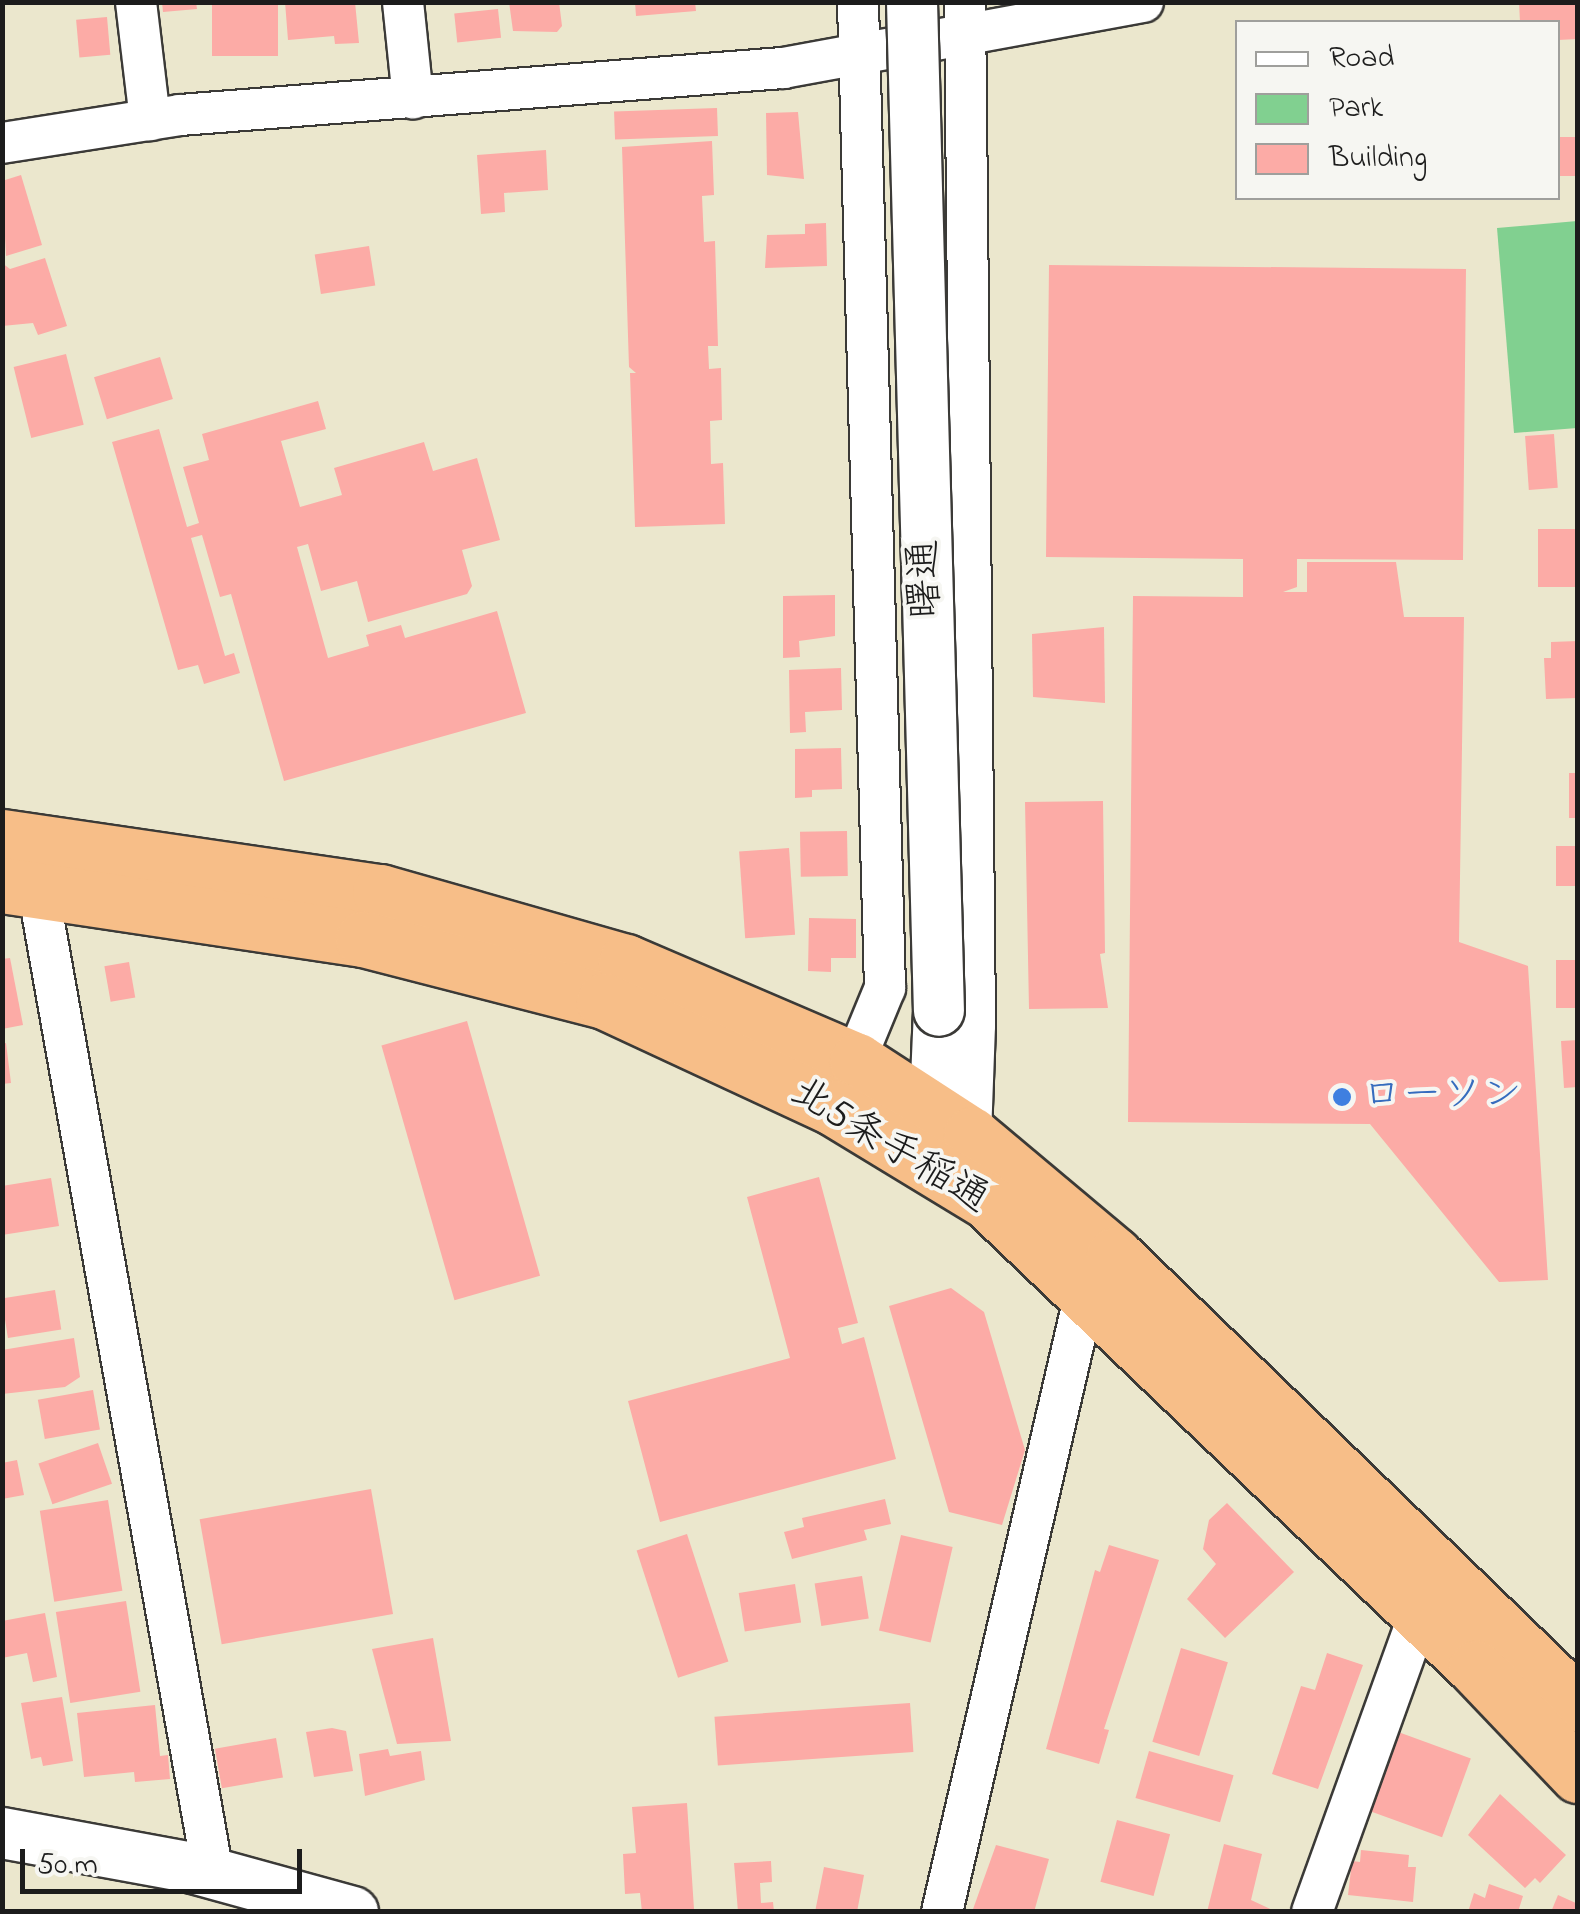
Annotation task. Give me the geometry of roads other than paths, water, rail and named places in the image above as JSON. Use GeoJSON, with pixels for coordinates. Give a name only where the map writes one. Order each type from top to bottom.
{"type":"FeatureCollection","features":[{"type":"Feature","properties":{"kind":"highway","name":"北5条手稲通"},"geometry":{"type":"LineString","coordinates":[[2,837],[380,892],[626,962],[913,1124],[1114,1255],[1578,1704]]}},
{"type":"Feature","properties":{"kind":"highway","name":"北5条手稲通"},"geometry":{"type":"LineString","coordinates":[[20,887],[363,938],[604,1001],[845,1085]]}},
{"type":"Feature","properties":{"kind":"highway","name":"北5条手稲通"},"geometry":{"type":"LineString","coordinates":[[958,1155],[987,1201],[1084,1298],[1419,1614],[1578,1775]]}},
{"type":"Feature","properties":{"kind":"street"},"geometry":{"type":"LineString","coordinates":[[136,2],[150,120]]}},
{"type":"Feature","properties":{"kind":"street"},"geometry":{"type":"LineString","coordinates":[[403,2],[413,98]]}},
{"type":"Feature","properties":{"kind":"street"},"geometry":{"type":"LineString","coordinates":[[845,1085],[884,988],[858,2]]}},
{"type":"Feature","properties":{"kind":"street","name":"曙通"},"geometry":{"type":"LineString","coordinates":[[912,2],[939,1011],[936,1079],[913,1124]]}},
{"type":"Feature","properties":{"kind":"street"},"geometry":{"type":"LineString","coordinates":[[2,143],[150,120],[784,68],[859,52],[966,18],[1143,2]]}},
{"type":"Feature","properties":{"kind":"street"},"geometry":{"type":"LineString","coordinates":[[958,1155],[966,18]]}},
{"type":"Feature","properties":{"kind":"street"},"geometry":{"type":"LineString","coordinates":[[20,887],[212,1874]]}},
{"type":"Feature","properties":{"kind":"street"},"geometry":{"type":"LineString","coordinates":[[942,1912],[1084,1298]]}},
{"type":"Feature","properties":{"kind":"street"},"geometry":{"type":"LineString","coordinates":[[1312,1912],[1419,1614]]}},
{"type":"Feature","properties":{"kind":"street"},"geometry":{"type":"LineString","coordinates":[[2,1834],[212,1874],[353,1912]]}},
{"type":"Feature","properties":{"kind":"place","name":"ローソン"},"geometry":{"type":"Point","coordinates":[1342,1097]}}]}
